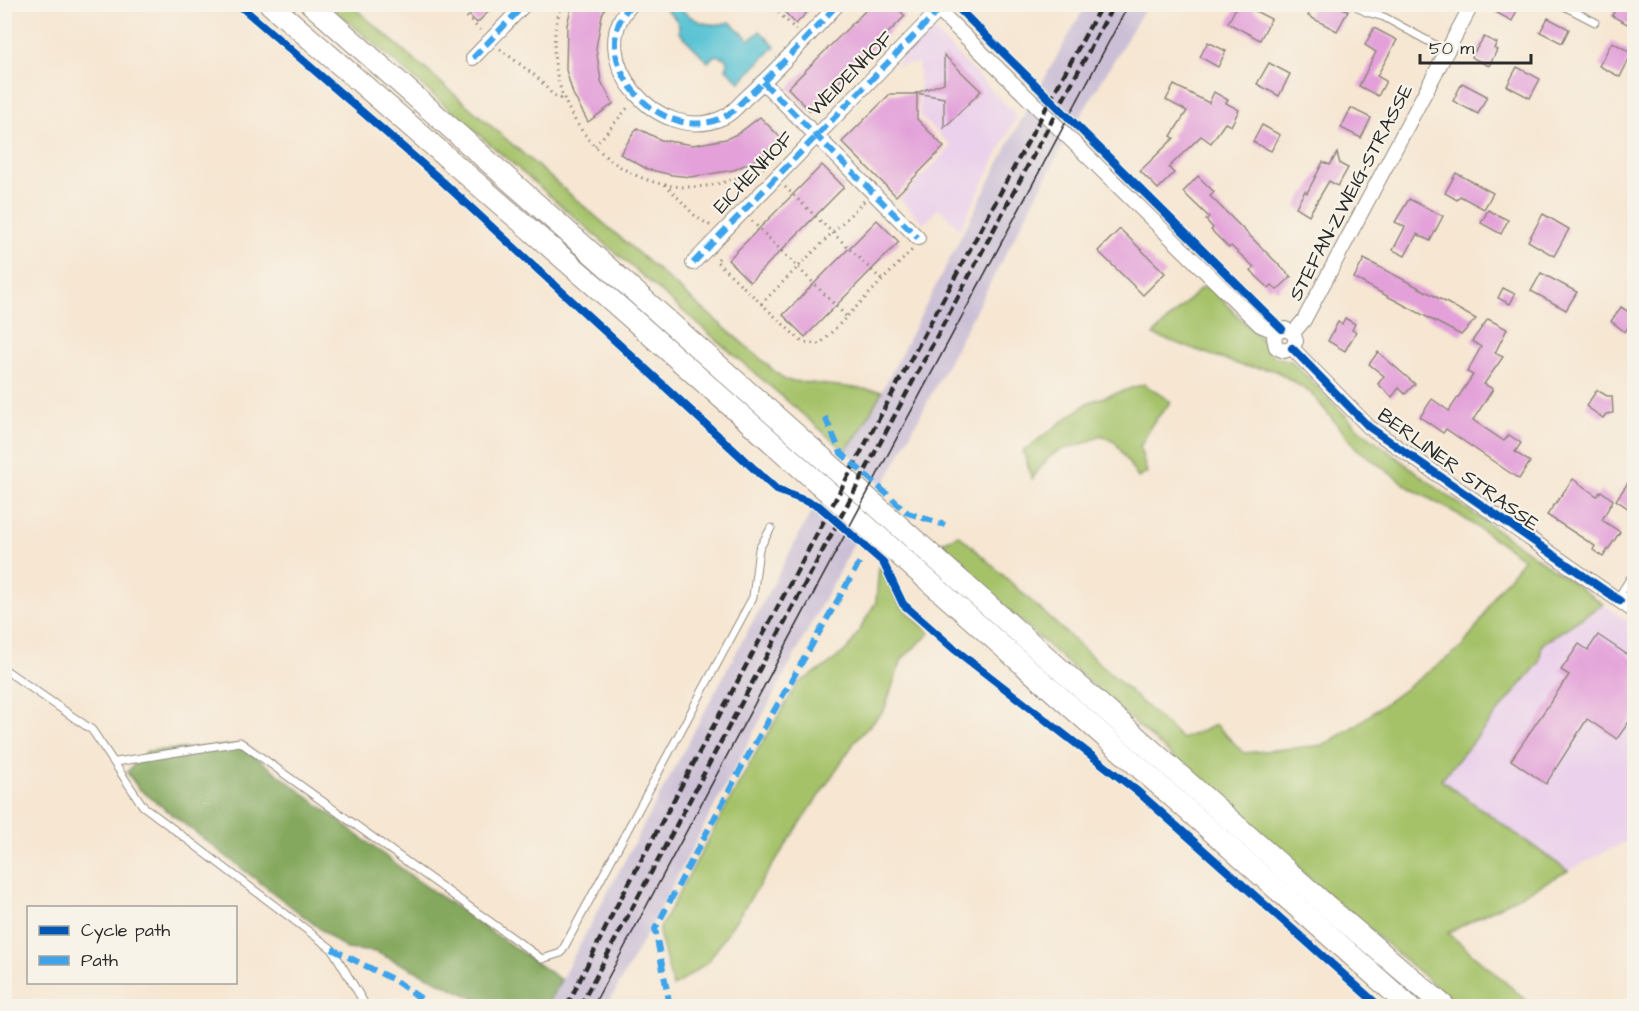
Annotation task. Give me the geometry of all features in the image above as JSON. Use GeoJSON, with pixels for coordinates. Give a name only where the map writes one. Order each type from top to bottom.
{"type":"FeatureCollection","features":[{"type":"Feature","properties":{"kind":"main road"},"geometry":{"type":"LineString","coordinates":[[270,4],[602,292],[1409,1006]]}},
{"type":"Feature","properties":{"kind":"main road"},"geometry":{"type":"LineString","coordinates":[[311,4],[1335,914],[1444,1006]]}},
{"type":"Feature","properties":{"kind":"street"},"geometry":{"type":"LineString","coordinates":[[473,58],[525,4]]}},
{"type":"Feature","properties":{"kind":"street"},"geometry":{"type":"LineString","coordinates":[[632,4],[626,10],[617,31],[617,53],[622,75],[637,97],[656,113],[679,121],[702,122],[724,117],[764,82],[838,4]]}},
{"type":"Feature","properties":{"kind":"street","name":"STEFAN-ZWEIG-STRASSE"},"geometry":{"type":"LineString","coordinates":[[1293,333],[1304,320],[1473,4]]}},
{"type":"Feature","properties":{"kind":"street","name":"WEIDENHOF"},"geometry":{"type":"LineString","coordinates":[[764,82],[816,135],[935,8]]}},
{"type":"Feature","properties":{"kind":"street","name":"BERLINER STRASSE"},"geometry":{"type":"LineString","coordinates":[[935,8],[1260,325],[1276,332],[1285,329],[1293,333]]}},
{"type":"Feature","properties":{"kind":"street","name":"EICHENHOF"},"geometry":{"type":"LineString","coordinates":[[693,263],[742,211],[771,172],[816,135],[918,238]]}},
{"type":"Feature","properties":{"kind":"street","name":"BERLINER STRASSE"},"geometry":{"type":"LineString","coordinates":[[1276,332],[1274,341],[1278,349],[1287,351],[1292,348],[1369,427],[1635,611]]}},
{"type":"Feature","properties":{"kind":"street"},"geometry":{"type":"LineString","coordinates":[[1292,348],[1296,341],[1293,333]]}},
{"type":"Feature","properties":{"kind":"street"},"geometry":{"type":"LineString","coordinates":[[1620,601],[1635,579]]}},
{"type":"Feature","properties":{"kind":"lane"},"geometry":{"type":"LineString","coordinates":[[1353,4],[1366,12],[1384,17],[1448,52]]}},
{"type":"Feature","properties":{"kind":"lane"},"geometry":{"type":"LineString","coordinates":[[1560,4],[1595,22]]}},
{"type":"Feature","properties":{"kind":"lane"},"geometry":{"type":"LineString","coordinates":[[116,762],[240,742],[542,959],[561,953],[753,597],[759,549],[771,528]]}},
{"type":"Feature","properties":{"kind":"lane"},"geometry":{"type":"LineString","coordinates":[[4,669],[92,730],[116,762],[143,806],[332,950],[366,1006]]}},
{"type":"Feature","properties":{"kind":"path"},"geometry":{"type":"LineString","coordinates":[[454,4],[512,60],[538,78],[553,95],[562,99]]}},
{"type":"Feature","properties":{"kind":"path"},"geometry":{"type":"LineString","coordinates":[[543,4],[560,11]]}},
{"type":"Feature","properties":{"kind":"path"},"geometry":{"type":"LineString","coordinates":[[562,4],[555,22],[553,49],[562,99],[595,146],[618,167],[651,181],[684,187],[714,185],[771,172],[883,281]]}},
{"type":"Feature","properties":{"kind":"path"},"geometry":{"type":"LineString","coordinates":[[770,4],[805,39]]}},
{"type":"Feature","properties":{"kind":"path"},"geometry":{"type":"LineString","coordinates":[[595,146],[637,97]]}},
{"type":"Feature","properties":{"kind":"path"},"geometry":{"type":"LineString","coordinates":[[664,183],[696,217],[720,234],[726,248],[716,261],[802,342],[820,344],[908,256],[918,238]]}},
{"type":"Feature","properties":{"kind":"path"},"geometry":{"type":"LineString","coordinates":[[761,304],[872,193]]}},
{"type":"Feature","properties":{"kind":"path"},"geometry":{"type":"LineString","coordinates":[[742,211],[846,316]]}},
{"type":"Feature","properties":{"kind":"shaded area"},"geometry":{"type":"Polygon","coordinates":[[[1086,5],[1147,5],[1062,147],[883,486],[845,451],[860,431],[882,391],[1022,118],[1086,5]]]}},
{"type":"Feature","properties":{"kind":"shaded area"},"geometry":{"type":"Polygon","coordinates":[[[931,28],[1017,116],[960,229],[939,208],[924,224],[900,199],[952,146],[920,116],[919,63],[895,65],[931,28]]]}},
{"type":"Feature","properties":{"kind":"shaded area"},"geometry":{"type":"Polygon","coordinates":[[[814,507],[854,543],[652,924],[607,1006],[547,1006],[814,507]]]}},
{"type":"Feature","properties":{"kind":"shaded area"},"geometry":{"type":"Polygon","coordinates":[[[1603,604],[1634,626],[1634,837],[1568,871],[1441,780],[1539,663],[1542,644],[1603,604]]]}},
{"type":"Feature","properties":{"kind":"green space"},"geometry":{"type":"Polygon","coordinates":[[[329,5],[351,5],[785,380],[882,391],[860,431],[845,451],[329,5]]]}},
{"type":"Feature","properties":{"kind":"green space"},"geometry":{"type":"Polygon","coordinates":[[[1201,288],[1210,288],[1266,344],[1273,356],[1291,361],[1358,428],[1441,491],[1603,604],[1542,644],[1539,663],[1441,780],[1568,871],[1448,933],[1533,1006],[1459,1006],[1318,886],[935,545],[959,535],[1182,739],[1216,725],[1244,753],[1324,745],[1356,725],[1462,647],[1479,624],[1496,593],[1524,559],[1456,513],[1410,488],[1356,448],[1311,393],[1275,370],[1243,366],[1153,335],[1201,288]]]}},
{"type":"Feature","properties":{"kind":"green space"},"geometry":{"type":"Polygon","coordinates":[[[1144,384],[1171,402],[1152,424],[1140,447],[1147,473],[1138,478],[1116,443],[1100,435],[1089,442],[1055,453],[1045,461],[1032,479],[1023,451],[1089,402],[1144,384]]]}},
{"type":"Feature","properties":{"kind":"green space"},"geometry":{"type":"Polygon","coordinates":[[[879,566],[900,605],[930,633],[902,659],[884,710],[856,740],[708,962],[673,987],[659,932],[661,926],[754,756],[798,683],[825,667],[849,648],[876,602],[879,566]]]}},
{"type":"Feature","properties":{"kind":"green space"},"geometry":{"type":"Polygon","coordinates":[[[240,745],[414,878],[561,980],[547,1006],[490,1006],[376,952],[346,949],[138,788],[127,772],[147,751],[240,745]]]}},
{"type":"Feature","properties":{"kind":"water"},"geometry":{"type":"Polygon","coordinates":[[[662,5],[676,5],[694,19],[707,24],[730,22],[750,40],[760,31],[775,46],[740,82],[726,69],[728,63],[725,58],[715,55],[708,62],[679,32],[676,20],[662,5]]]}},
{"type":"Feature","properties":{"kind":"building"},"geometry":{"type":"Polygon","coordinates":[[[458,4],[496,4],[477,23],[458,4]]]}},
{"type":"Feature","properties":{"kind":"building"},"geometry":{"type":"Polygon","coordinates":[[[572,4],[607,4],[602,15],[596,48],[601,81],[613,104],[588,122],[573,94],[566,70],[567,25],[572,4]]]}},
{"type":"Feature","properties":{"kind":"building"},"geometry":{"type":"Polygon","coordinates":[[[777,4],[815,4],[796,24],[777,4]]]}},
{"type":"Feature","properties":{"kind":"building"},"geometry":{"type":"Polygon","coordinates":[[[872,4],[893,4],[905,16],[810,111],[788,88],[872,4]]]}},
{"type":"Feature","properties":{"kind":"building"},"geometry":{"type":"Polygon","coordinates":[[[1238,4],[1256,4],[1253,10],[1271,19],[1260,40],[1228,23],[1238,4]]]}},
{"type":"Feature","properties":{"kind":"building"},"geometry":{"type":"Polygon","coordinates":[[[1314,4],[1335,4],[1348,11],[1337,31],[1308,16],[1314,4]]]}},
{"type":"Feature","properties":{"kind":"building"},"geometry":{"type":"Polygon","coordinates":[[[1481,4],[1520,4],[1512,21],[1481,4]]]}},
{"type":"Feature","properties":{"kind":"building"},"geometry":{"type":"Polygon","coordinates":[[[1618,4],[1635,4],[1635,28],[1612,16],[1618,4]]]}},
{"type":"Feature","properties":{"kind":"building"},"geometry":{"type":"Polygon","coordinates":[[[1548,18],[1569,29],[1562,43],[1540,32],[1548,18]]]}},
{"type":"Feature","properties":{"kind":"building"},"geometry":{"type":"Polygon","coordinates":[[[1374,28],[1397,40],[1377,76],[1386,81],[1378,96],[1359,86],[1376,52],[1365,45],[1374,28]]]}},
{"type":"Feature","properties":{"kind":"building"},"geometry":{"type":"Polygon","coordinates":[[[1484,37],[1497,43],[1494,48],[1497,50],[1489,66],[1471,57],[1484,37]]]}},
{"type":"Feature","properties":{"kind":"building"},"geometry":{"type":"Polygon","coordinates":[[[1208,42],[1226,51],[1218,67],[1200,57],[1208,42]]]}},
{"type":"Feature","properties":{"kind":"building"},"geometry":{"type":"Polygon","coordinates":[[[1612,42],[1632,53],[1620,77],[1599,66],[1612,42]]]}},
{"type":"Feature","properties":{"kind":"building"},"geometry":{"type":"Polygon","coordinates":[[[944,55],[981,91],[944,128],[944,98],[916,93],[944,83],[944,55]]]}},
{"type":"Feature","properties":{"kind":"building"},"geometry":{"type":"Polygon","coordinates":[[[1269,63],[1290,74],[1279,96],[1257,84],[1269,63]]]}},
{"type":"Feature","properties":{"kind":"building"},"geometry":{"type":"Polygon","coordinates":[[[1517,67],[1540,79],[1530,98],[1507,86],[1517,67]]]}},
{"type":"Feature","properties":{"kind":"building"},"geometry":{"type":"Polygon","coordinates":[[[1462,83],[1487,96],[1478,114],[1453,101],[1462,83]]]}},
{"type":"Feature","properties":{"kind":"building"},"geometry":{"type":"Polygon","coordinates":[[[1174,85],[1209,103],[1214,92],[1228,100],[1226,103],[1239,110],[1231,126],[1225,123],[1211,143],[1201,136],[1172,164],[1169,168],[1174,173],[1158,189],[1140,171],[1174,138],[1171,136],[1187,111],[1166,100],[1174,85]]]}},
{"type":"Feature","properties":{"kind":"building"},"geometry":{"type":"Polygon","coordinates":[[[890,94],[917,94],[917,119],[944,147],[896,196],[842,142],[890,94]]]}},
{"type":"Feature","properties":{"kind":"building"},"geometry":{"type":"Polygon","coordinates":[[[1351,108],[1371,118],[1361,138],[1341,128],[1351,108]]]}},
{"type":"Feature","properties":{"kind":"building"},"geometry":{"type":"Polygon","coordinates":[[[760,117],[782,139],[757,159],[734,170],[691,177],[672,175],[647,169],[620,154],[637,128],[661,140],[693,145],[726,139],[739,133],[760,117]]]}},
{"type":"Feature","properties":{"kind":"building"},"geometry":{"type":"Polygon","coordinates":[[[1262,125],[1280,135],[1271,151],[1253,142],[1262,125]]]}},
{"type":"Feature","properties":{"kind":"building"},"geometry":{"type":"Polygon","coordinates":[[[1337,153],[1340,164],[1348,168],[1338,186],[1329,181],[1309,215],[1296,207],[1305,191],[1307,193],[1323,162],[1330,165],[1337,153]]]}},
{"type":"Feature","properties":{"kind":"building"},"geometry":{"type":"Polygon","coordinates":[[[822,165],[844,187],[750,282],[728,260],[822,165]]]}},
{"type":"Feature","properties":{"kind":"building"},"geometry":{"type":"Polygon","coordinates":[[[1456,173],[1493,193],[1484,209],[1460,196],[1457,200],[1445,193],[1456,173]]]}},
{"type":"Feature","properties":{"kind":"building"},"geometry":{"type":"Polygon","coordinates":[[[1198,176],[1214,192],[1210,196],[1291,277],[1277,290],[1272,285],[1269,288],[1251,270],[1254,267],[1231,246],[1229,248],[1211,230],[1213,228],[1206,220],[1209,217],[1183,192],[1198,176]]]}},
{"type":"Feature","properties":{"kind":"building"},"geometry":{"type":"Polygon","coordinates":[[[1409,199],[1443,216],[1430,241],[1417,234],[1405,256],[1393,250],[1405,227],[1395,222],[1409,199]]]}},
{"type":"Feature","properties":{"kind":"building"},"geometry":{"type":"Polygon","coordinates":[[[1488,210],[1508,220],[1501,234],[1481,223],[1488,210]]]}},
{"type":"Feature","properties":{"kind":"building"},"geometry":{"type":"Polygon","coordinates":[[[1543,214],[1569,229],[1554,256],[1528,241],[1543,214]]]}},
{"type":"Feature","properties":{"kind":"building"},"geometry":{"type":"Polygon","coordinates":[[[877,220],[899,242],[805,337],[783,315],[877,220]]]}},
{"type":"Feature","properties":{"kind":"building"},"geometry":{"type":"Polygon","coordinates":[[[1120,229],[1165,273],[1143,295],[1098,251],[1120,229]]]}},
{"type":"Feature","properties":{"kind":"building"},"geometry":{"type":"Polygon","coordinates":[[[1364,259],[1476,319],[1461,335],[1387,296],[1354,278],[1364,259]]]}},
{"type":"Feature","properties":{"kind":"building"},"geometry":{"type":"Polygon","coordinates":[[[1541,273],[1577,292],[1566,310],[1531,291],[1541,273]]]}},
{"type":"Feature","properties":{"kind":"building"},"geometry":{"type":"Polygon","coordinates":[[[1503,288],[1515,294],[1510,304],[1498,298],[1503,288]]]}},
{"type":"Feature","properties":{"kind":"building"},"geometry":{"type":"Polygon","coordinates":[[[1621,307],[1635,316],[1625,332],[1611,321],[1621,307]]]}},
{"type":"Feature","properties":{"kind":"building"},"geometry":{"type":"Polygon","coordinates":[[[1345,318],[1355,324],[1352,330],[1356,332],[1345,351],[1328,341],[1338,322],[1342,324],[1345,318]]]}},
{"type":"Feature","properties":{"kind":"building"},"geometry":{"type":"Polygon","coordinates":[[[1488,319],[1507,329],[1495,353],[1503,357],[1484,384],[1493,389],[1473,420],[1504,441],[1509,435],[1521,443],[1515,452],[1530,462],[1519,479],[1446,429],[1443,433],[1420,417],[1432,399],[1449,411],[1473,375],[1467,372],[1481,347],[1472,341],[1488,319]]]}},
{"type":"Feature","properties":{"kind":"building"},"geometry":{"type":"Polygon","coordinates":[[[1378,352],[1415,384],[1405,394],[1399,388],[1392,397],[1378,384],[1384,376],[1369,364],[1378,352]]]}},
{"type":"Feature","properties":{"kind":"building"},"geometry":{"type":"Polygon","coordinates":[[[1597,390],[1607,396],[1612,396],[1613,413],[1606,414],[1603,418],[1586,406],[1597,390]]]}},
{"type":"Feature","properties":{"kind":"building"},"geometry":{"type":"Polygon","coordinates":[[[1635,473],[1635,513],[1616,500],[1635,473]]]}},
{"type":"Feature","properties":{"kind":"building"},"geometry":{"type":"Polygon","coordinates":[[[1573,479],[1597,496],[1601,491],[1613,500],[1602,520],[1620,532],[1603,557],[1593,550],[1595,546],[1547,515],[1573,479]]]}},
{"type":"Feature","properties":{"kind":"building"},"geometry":{"type":"Polygon","coordinates":[[[1598,635],[1635,660],[1635,713],[1617,739],[1587,719],[1546,784],[1511,760],[1569,675],[1561,670],[1579,644],[1588,650],[1598,635]]]}},
{"type":"Feature","properties":{"kind":"tram line"},"geometry":{"type":"LineString","coordinates":[[593,1006],[1129,4]]}},
{"type":"Feature","properties":{"kind":"railway"},"geometry":{"type":"LineString","coordinates":[[567,1006],[614,911],[1102,4]]}},
{"type":"Feature","properties":{"kind":"railway"},"geometry":{"type":"LineString","coordinates":[[580,1006],[1114,4]]}},
{"type":"Feature","properties":{"kind":"marked path"},"geometry":{"type":"LineString","coordinates":[[473,58],[525,4]]}},
{"type":"Feature","properties":{"kind":"marked path"},"geometry":{"type":"LineString","coordinates":[[632,4],[618,25],[615,48],[621,71],[634,92],[653,109],[675,120],[699,123],[724,117],[734,110],[838,4]]}},
{"type":"Feature","properties":{"kind":"marked path"},"geometry":{"type":"LineString","coordinates":[[693,263],[938,11]]}},
{"type":"Feature","properties":{"kind":"marked path"},"geometry":{"type":"LineString","coordinates":[[763,82],[918,238]]}},
{"type":"Feature","properties":{"kind":"marked path"},"geometry":{"type":"LineString","coordinates":[[825,417],[841,453],[908,513],[945,525]]}},
{"type":"Feature","properties":{"kind":"marked path"},"geometry":{"type":"LineString","coordinates":[[670,1006],[655,929],[745,761],[862,558]]}},
{"type":"Feature","properties":{"kind":"marked path"},"geometry":{"type":"LineString","coordinates":[[1627,590],[1634,596]]}},
{"type":"Feature","properties":{"kind":"marked path"},"geometry":{"type":"LineString","coordinates":[[332,949],[394,980],[432,1006]]}},
{"type":"Feature","properties":{"kind":"cycle path"},"geometry":{"type":"LineString","coordinates":[[238,4],[443,182],[777,490],[819,506],[883,562],[903,604],[953,648],[1137,791],[1379,1006]]}},
{"type":"Feature","properties":{"kind":"cycle path"},"geometry":{"type":"LineString","coordinates":[[954,4],[1282,329]]}},
{"type":"Feature","properties":{"kind":"cycle path"},"geometry":{"type":"LineString","coordinates":[[1292,348],[1369,427],[1620,601]]}}]}
